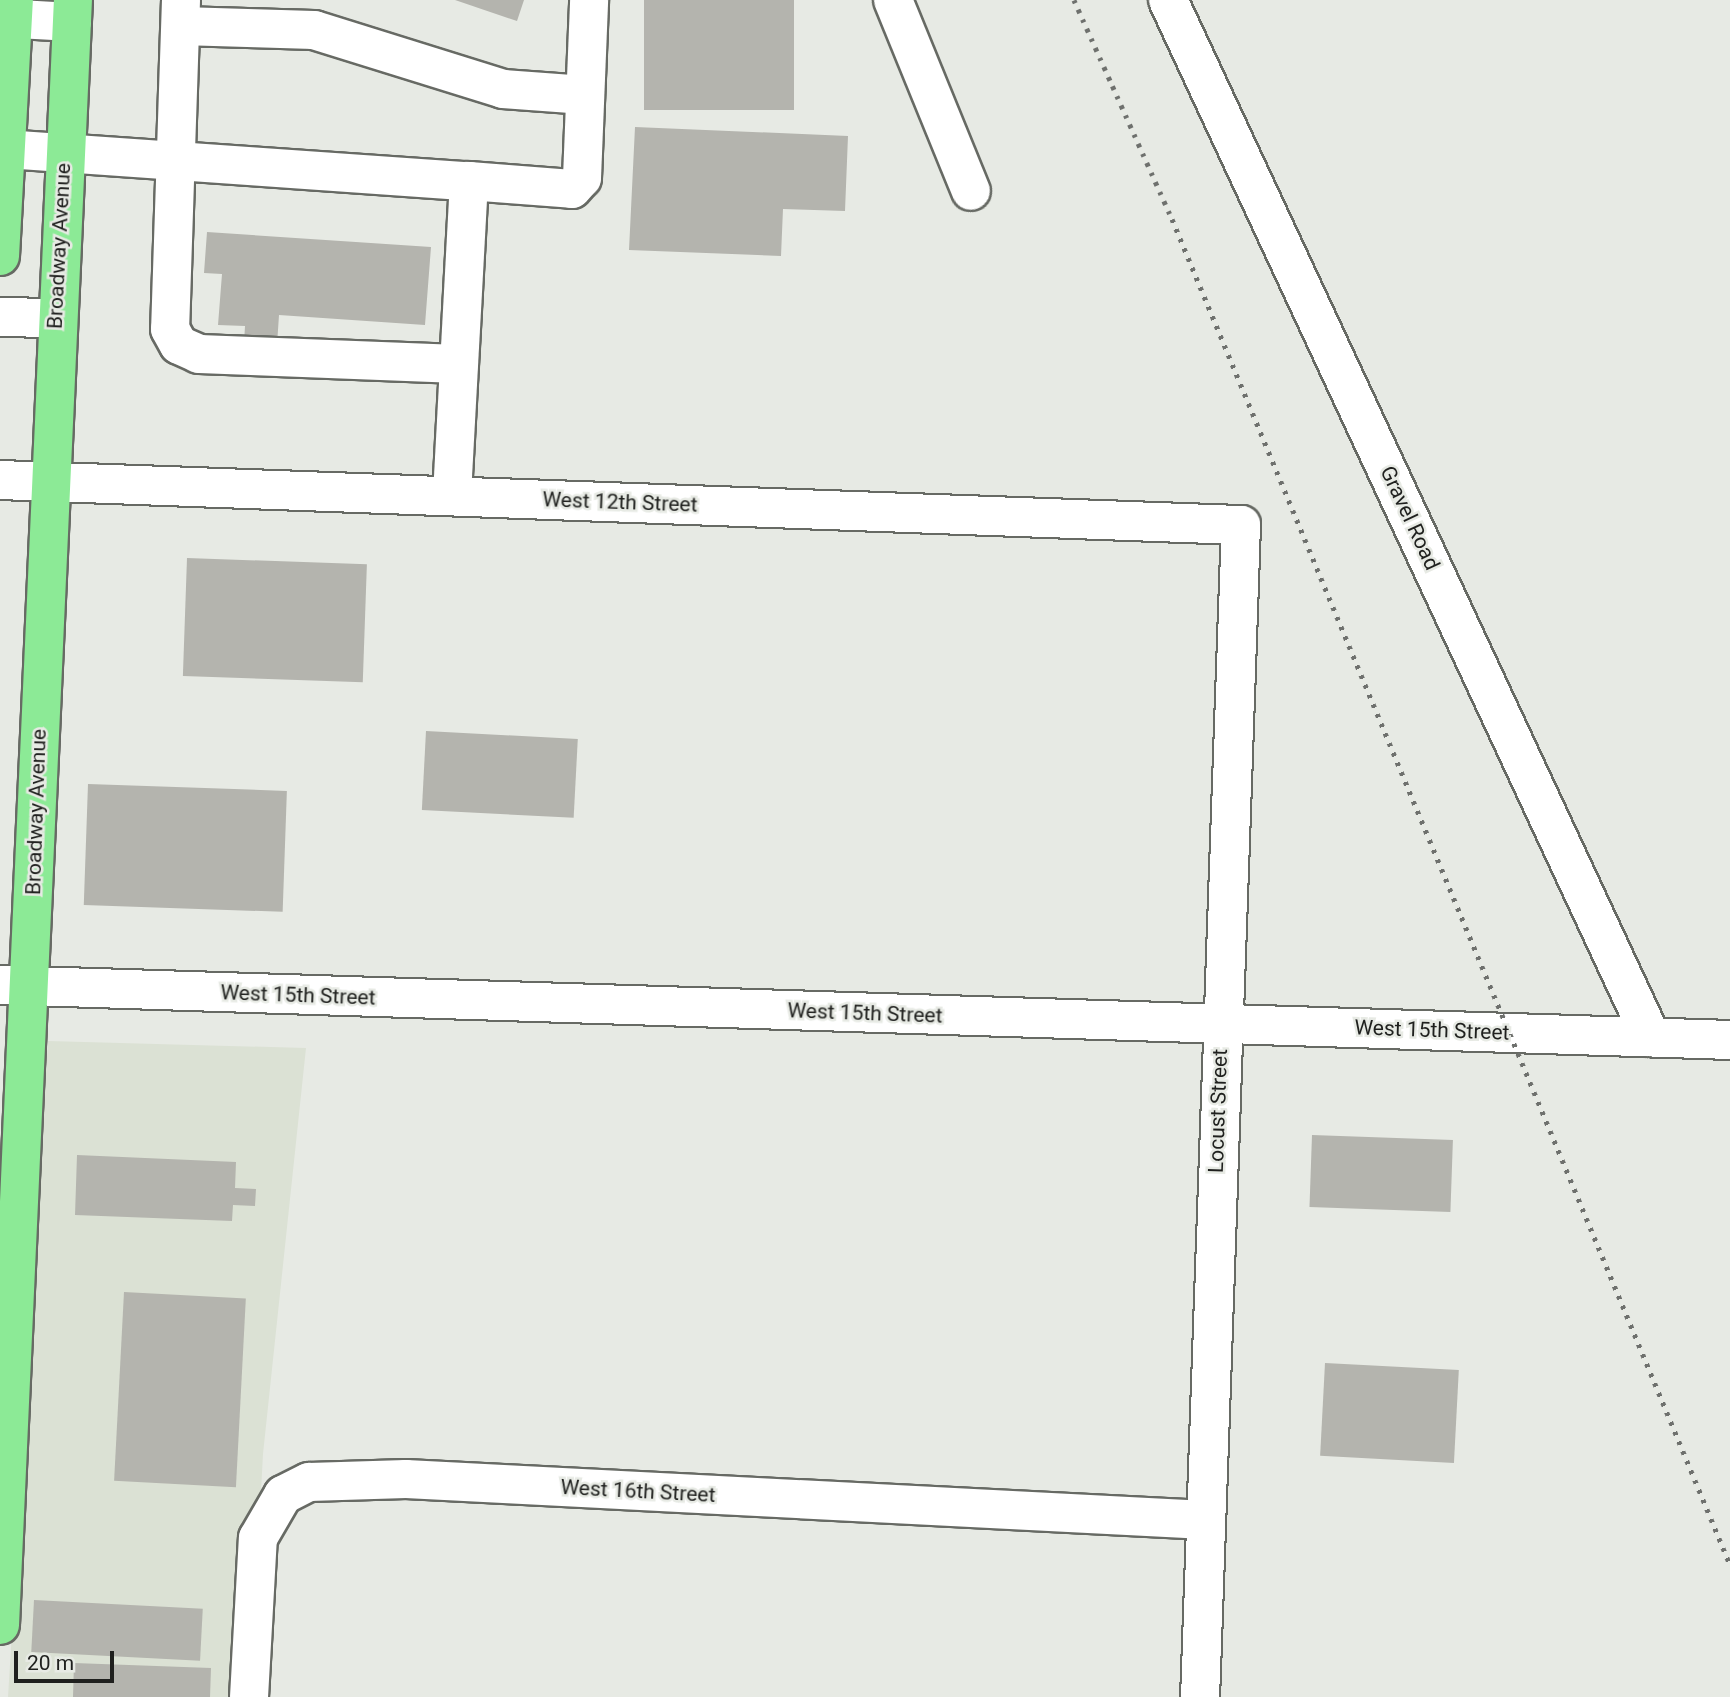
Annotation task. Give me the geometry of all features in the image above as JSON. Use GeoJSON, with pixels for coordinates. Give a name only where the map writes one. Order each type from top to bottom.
{"type":"FeatureCollection","features":[{"type":"Feature","properties":{"kind":"highway","name":"Broadway Avenue"},"geometry":{"type":"LineString","coordinates":[[0,1625],[15,986],[48,481],[54,318],[72,11]]}},
{"type":"Feature","properties":{"kind":"highway"},"geometry":{"type":"LineString","coordinates":[[0,256],[9,12]]}},
{"type":"Feature","properties":{"kind":"street"},"geometry":{"type":"LineString","coordinates":[[6,149],[572,189],[582,178],[589,0]]}},
{"type":"Feature","properties":{"kind":"street"},"geometry":{"type":"LineString","coordinates":[[893,0],[971,191]]}},
{"type":"Feature","properties":{"kind":"street","name":"Gravel Road"},"geometry":{"type":"LineString","coordinates":[[1168,0],[1651,1037]]}},
{"type":"Feature","properties":{"kind":"street"},"geometry":{"type":"LineString","coordinates":[[9,12],[72,11]]}},
{"type":"Feature","properties":{"kind":"street"},"geometry":{"type":"LineString","coordinates":[[459,364],[199,354],[179,345],[170,328],[178,160],[181,13],[314,30],[503,89],[585,94]]}},
{"type":"Feature","properties":{"kind":"street"},"geometry":{"type":"LineString","coordinates":[[452,496],[469,181]]}},
{"type":"Feature","properties":{"kind":"street"},"geometry":{"type":"LineString","coordinates":[[0,317],[54,318]]}},
{"type":"Feature","properties":{"kind":"street","name":"West 12th Street"},"geometry":{"type":"LineString","coordinates":[[0,480],[1241,525]]}},
{"type":"Feature","properties":{"kind":"street","name":"Locust Street"},"geometry":{"type":"LineString","coordinates":[[1200,1697],[1220,1024],[1241,525]]}},
{"type":"Feature","properties":{"kind":"street","name":"West 15th Street"},"geometry":{"type":"LineString","coordinates":[[15,986],[1730,1040]]}},
{"type":"Feature","properties":{"kind":"street","name":"West 16th Street"},"geometry":{"type":"LineString","coordinates":[[249,1697],[258,1538],[283,1495],[309,1482],[407,1479],[1206,1520]]}},
{"type":"Feature","properties":{"kind":"shaded area"},"geometry":{"type":"Polygon","coordinates":[[[48,1041],[306,1048],[263,1454],[250,1697],[8,1697],[48,1041]]]}},
{"type":"Feature","properties":{"kind":"building"},"geometry":{"type":"Polygon","coordinates":[[[455,0],[524,0],[517,21],[455,0]]]}},
{"type":"Feature","properties":{"kind":"building"},"geometry":{"type":"Polygon","coordinates":[[[644,0],[794,0],[794,110],[644,110],[644,0]]]}},
{"type":"Feature","properties":{"kind":"building"},"geometry":{"type":"Polygon","coordinates":[[[635,127],[848,136],[845,211],[783,209],[781,256],[629,250],[635,127]]]}},
{"type":"Feature","properties":{"kind":"building"},"geometry":{"type":"Polygon","coordinates":[[[207,232],[431,247],[425,325],[279,315],[277,345],[244,343],[245,326],[218,325],[222,274],[204,273],[207,232]]]}},
{"type":"Feature","properties":{"kind":"building"},"geometry":{"type":"Polygon","coordinates":[[[187,558],[367,564],[363,682],[183,676],[187,558]]]}},
{"type":"Feature","properties":{"kind":"building"},"geometry":{"type":"Polygon","coordinates":[[[426,731],[578,739],[574,818],[422,810],[426,731]]]}},
{"type":"Feature","properties":{"kind":"building"},"geometry":{"type":"Polygon","coordinates":[[[88,784],[287,791],[283,912],[84,905],[88,784]]]}},
{"type":"Feature","properties":{"kind":"building"},"geometry":{"type":"Polygon","coordinates":[[[1312,1135],[1453,1140],[1450,1212],[1309,1207],[1312,1135]]]}},
{"type":"Feature","properties":{"kind":"building"},"geometry":{"type":"Polygon","coordinates":[[[77,1155],[236,1162],[235,1188],[256,1189],[255,1206],[233,1205],[232,1221],[75,1215],[77,1155]]]}},
{"type":"Feature","properties":{"kind":"building"},"geometry":{"type":"Polygon","coordinates":[[[124,1292],[246,1298],[236,1487],[114,1481],[124,1292]]]}},
{"type":"Feature","properties":{"kind":"building"},"geometry":{"type":"Polygon","coordinates":[[[1325,1363],[1459,1370],[1454,1463],[1320,1456],[1325,1363]]]}},
{"type":"Feature","properties":{"kind":"building"},"geometry":{"type":"Polygon","coordinates":[[[34,1600],[203,1609],[200,1661],[31,1652],[34,1600]]]}},
{"type":"Feature","properties":{"kind":"building"},"geometry":{"type":"Polygon","coordinates":[[[74,1663],[211,1668],[210,1697],[73,1697],[74,1663]]]}},
{"type":"Feature","properties":{"kind":"railway"},"geometry":{"type":"LineString","coordinates":[[1074,0],[1172,219],[1730,1565]]}}]}
